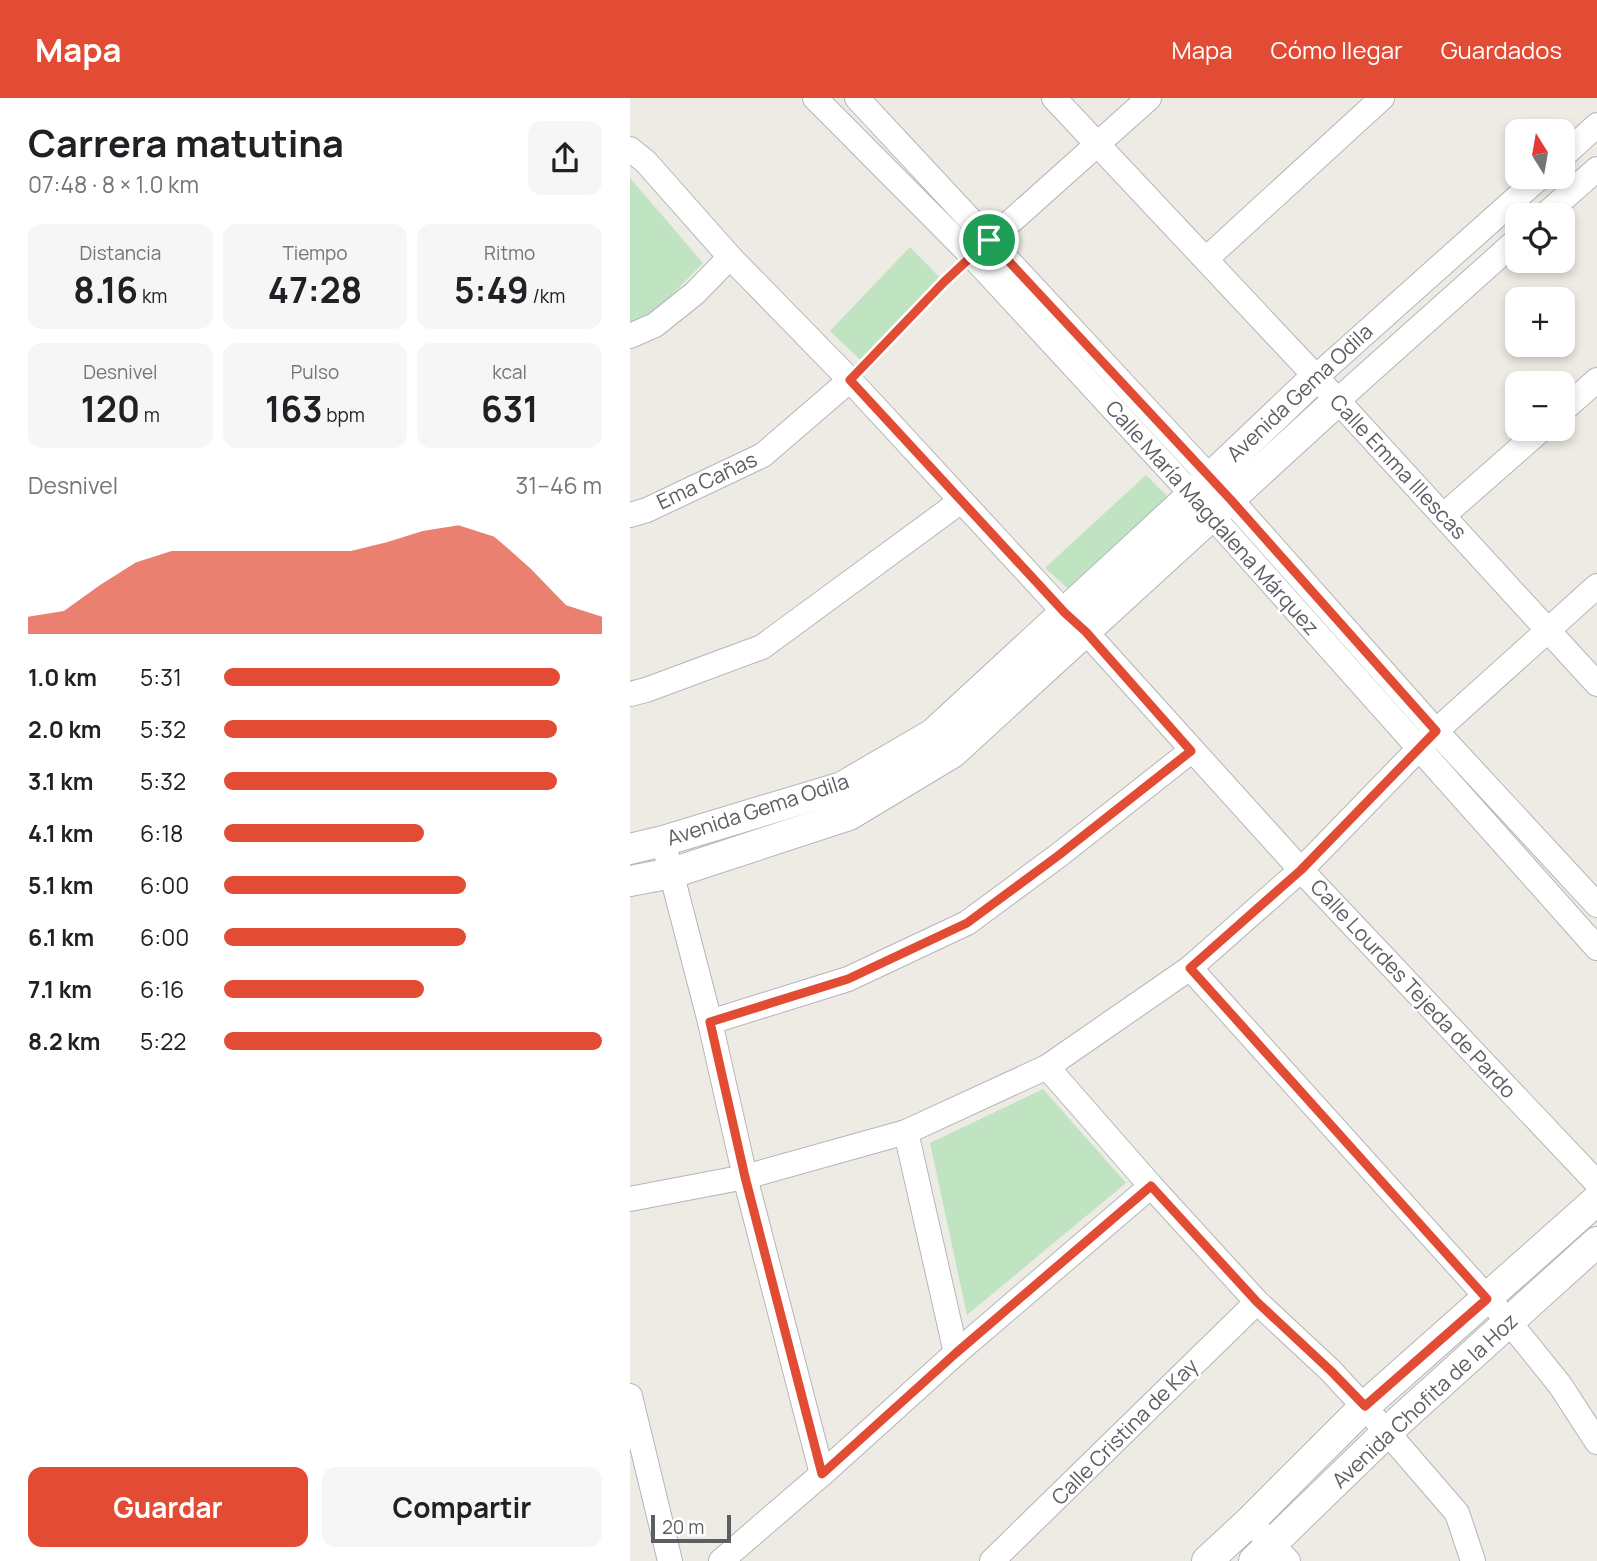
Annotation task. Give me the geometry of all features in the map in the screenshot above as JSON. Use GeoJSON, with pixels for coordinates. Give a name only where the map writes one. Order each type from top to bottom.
{"type":"FeatureCollection","features":[{"type":"Feature","properties":{"kind":"street","name":"Calle María Magdalena Márquez"},"geometry":{"type":"LineString","coordinates":[[815,98],[981,248]]}},
{"type":"Feature","properties":{"kind":"street","name":"Calle María Magdalena Márquez"},"geometry":{"type":"LineString","coordinates":[[857,98],[981,248],[1222,508],[1428,739],[1597,948]]}},
{"type":"Feature","properties":{"kind":"street","name":"Calle Emma Illescas"},"geometry":{"type":"LineString","coordinates":[[1054,98],[1444,515],[1547,632],[1597,684]]}},
{"type":"Feature","properties":{"kind":"street"},"geometry":{"type":"LineString","coordinates":[[981,248],[1149,98]]}},
{"type":"Feature","properties":{"kind":"street"},"geometry":{"type":"LineString","coordinates":[[1206,259],[1382,98]]}},
{"type":"Feature","properties":{"kind":"street"},"geometry":{"type":"LineString","coordinates":[[1575,145],[1597,125]]}},
{"type":"Feature","properties":{"kind":"street","name":"Calle Lourdes Tejeda de Pardo"},"geometry":{"type":"LineString","coordinates":[[630,149],[646,162],[730,257],[850,380],[1301,870],[1597,1183]]}},
{"type":"Feature","properties":{"kind":"street"},"geometry":{"type":"LineString","coordinates":[[1559,203],[1597,169]]}},
{"type":"Feature","properties":{"kind":"street","name":"Avenida Gema Odila"},"geometry":{"type":"LineString","coordinates":[[630,881],[672,873],[849,815],[952,753],[1201,486],[1316,377],[1526,189]]}},
{"type":"Feature","properties":{"kind":"street"},"geometry":{"type":"LineString","coordinates":[[1490,221],[1505,233]]}},
{"type":"Feature","properties":{"kind":"street","name":"Avenida Gema Odila"},"geometry":{"type":"LineString","coordinates":[[630,849],[842,787],[933,734],[1222,508],[1505,251]]}},
{"type":"Feature","properties":{"kind":"street"},"geometry":{"type":"LineString","coordinates":[[630,336],[655,325],[695,293],[730,257]]}},
{"type":"Feature","properties":{"kind":"street","name":"Ema Cañas"},"geometry":{"type":"LineString","coordinates":[[630,515],[647,510],[763,455],[850,380]]}},
{"type":"Feature","properties":{"kind":"street"},"geometry":{"type":"LineString","coordinates":[[1575,399],[1597,380]]}},
{"type":"Feature","properties":{"kind":"street"},"geometry":{"type":"LineString","coordinates":[[1444,515],[1528,441]]}},
{"type":"Feature","properties":{"kind":"street"},"geometry":{"type":"LineString","coordinates":[[630,694],[762,646],[961,501]]}},
{"type":"Feature","properties":{"kind":"street"},"geometry":{"type":"LineString","coordinates":[[630,1199],[745,1177],[906,1132],[1047,1067],[1190,968],[1301,870],[1428,739],[1597,586]]}},
{"type":"Feature","properties":{"kind":"street","name":"Calle María Magdalena Márquez"},"geometry":{"type":"LineString","coordinates":[[1428,739],[1597,905]]}},
{"type":"Feature","properties":{"kind":"street"},"geometry":{"type":"LineString","coordinates":[[710,1022],[848,979],[967,923],[1191,751]]}},
{"type":"Feature","properties":{"kind":"street"},"geometry":{"type":"LineString","coordinates":[[663,841],[710,1022],[745,1177],[822,1474]]}},
{"type":"Feature","properties":{"kind":"street"},"geometry":{"type":"LineString","coordinates":[[1190,968],[1510,1323],[1560,1385],[1597,1442]]}},
{"type":"Feature","properties":{"kind":"street"},"geometry":{"type":"LineString","coordinates":[[1047,1067],[1257,1302],[1365,1406],[1457,1513],[1473,1561]]}},
{"type":"Feature","properties":{"kind":"street"},"geometry":{"type":"LineString","coordinates":[[906,1132],[956,1353]]}},
{"type":"Feature","properties":{"kind":"street"},"geometry":{"type":"LineString","coordinates":[[721,1561],[956,1353],[1151,1186]]}},
{"type":"Feature","properties":{"kind":"street","name":"Avenida Chofita de la Hoz"},"geometry":{"type":"LineString","coordinates":[[1206,1561],[1365,1406],[1597,1200]]}},
{"type":"Feature","properties":{"kind":"street","name":"Avenida Chofita de la Hoz"},"geometry":{"type":"LineString","coordinates":[[1272,1555],[1387,1432],[1597,1242]]}},
{"type":"Feature","properties":{"kind":"street","name":"Calle Cristina de Kay"},"geometry":{"type":"LineString","coordinates":[[992,1561],[1257,1302]]}},
{"type":"Feature","properties":{"kind":"street"},"geometry":{"type":"LineString","coordinates":[[630,1396],[670,1561]]}},
{"type":"Feature","properties":{"kind":"street"},"geometry":{"type":"LineString","coordinates":[[1249,1522],[1272,1555]]}},
{"type":"Feature","properties":{"kind":"path"},"geometry":{"type":"LineString","coordinates":[[850,380],[944,282],[981,248]]}},
{"type":"Feature","properties":{"kind":"green space"},"geometry":{"type":"Polygon","coordinates":[[[630,178],[703,263],[653,314],[630,324],[630,178]]]}},
{"type":"Feature","properties":{"kind":"green space"},"geometry":{"type":"Polygon","coordinates":[[[910,247],[944,282],[870,369],[830,331],[910,247]]]}},
{"type":"Feature","properties":{"kind":"green space"},"geometry":{"type":"Polygon","coordinates":[[[1146,475],[1170,499],[1071,591],[1045,568],[1146,475]]]}},
{"type":"Feature","properties":{"kind":"green space"},"geometry":{"type":"Polygon","coordinates":[[[1043,1089],[1126,1183],[967,1315],[930,1143],[1043,1089]]]}},
{"type":"Feature","properties":{"kind":"route"},"geometry":{"type":"LineString","coordinates":[[989,240],[1231,500],[1436,731],[1301,870],[1190,968],[1487,1299],[1365,1406],[1257,1302],[1151,1186],[956,1353],[822,1474],[745,1177],[710,1022],[848,979],[967,923],[1191,751],[1086,632],[1065,613],[850,380],[944,282],[989,240]]}}]}
